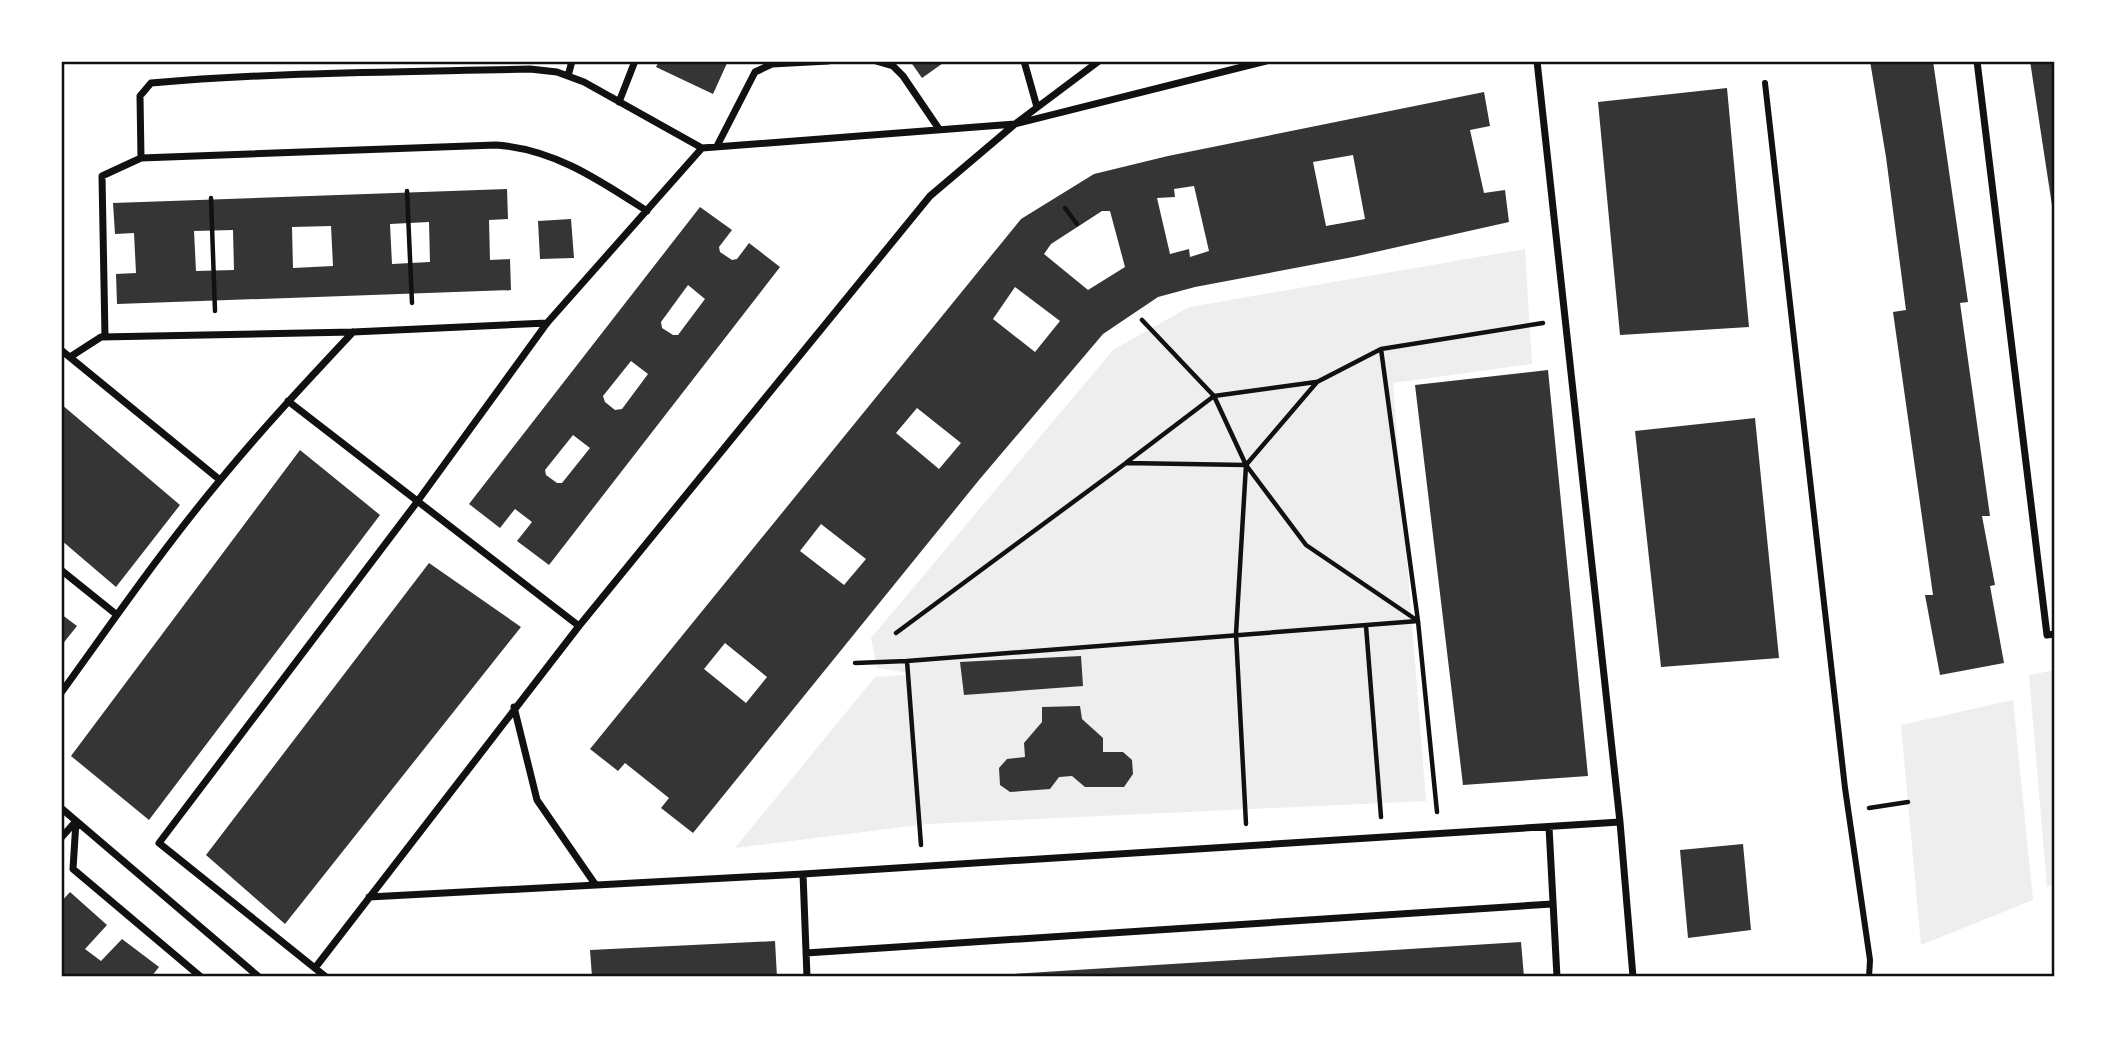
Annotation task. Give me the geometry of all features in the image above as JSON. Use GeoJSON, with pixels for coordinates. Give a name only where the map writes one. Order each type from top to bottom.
{"type":"FeatureCollection","features":[{"type":"Feature","properties":{"kind":"street"},"geometry":{"type":"LineString","coordinates":[[341,61],[341,72]]}},
{"type":"Feature","properties":{"kind":"street"},"geometry":{"type":"LineString","coordinates":[[568,76],[572,61]]}},
{"type":"Feature","properties":{"kind":"street"},"geometry":{"type":"LineString","coordinates":[[619,102],[635,61]]}},
{"type":"Feature","properties":{"kind":"street"},"geometry":{"type":"LineString","coordinates":[[716,146],[755,72],[772,64],[828,61]]}},
{"type":"Feature","properties":{"kind":"street"},"geometry":{"type":"LineString","coordinates":[[876,61],[893,66],[903,76],[939,130]]}},
{"type":"Feature","properties":{"kind":"street"},"geometry":{"type":"LineString","coordinates":[[1024,61],[1037,107]]}},
{"type":"Feature","properties":{"kind":"street"},"geometry":{"type":"LineString","coordinates":[[315,968],[514,707],[930,196],[1015,124],[1100,61]]}},
{"type":"Feature","properties":{"kind":"street"},"geometry":{"type":"LineString","coordinates":[[1537,61],[1620,822],[1633,977]]}},
{"type":"Feature","properties":{"kind":"street"},"geometry":{"type":"LineString","coordinates":[[1977,61],[2051,635]]}},
{"type":"Feature","properties":{"kind":"street"},"geometry":{"type":"LineString","coordinates":[[141,159],[140,96],[151,83],[341,72],[530,69],[557,72],[584,82],[702,148],[1015,124],[1261,62]]}},
{"type":"Feature","properties":{"kind":"street"},"geometry":{"type":"LineString","coordinates":[[1765,83],[1847,811],[1870,960],[1869,977]]}},
{"type":"Feature","properties":{"kind":"street"},"geometry":{"type":"LineString","coordinates":[[105,337],[102,176],[141,159],[484,146],[521,147],[541,152],[585,172],[647,211]]}},
{"type":"Feature","properties":{"kind":"street"},"geometry":{"type":"LineString","coordinates":[[326,977],[159,843],[417,502],[547,323],[702,148]]}},
{"type":"Feature","properties":{"kind":"street"},"geometry":{"type":"LineString","coordinates":[[70,357],[101,337],[353,332],[547,323]]}},
{"type":"Feature","properties":{"kind":"street"},"geometry":{"type":"LineString","coordinates":[[61,693],[219,481],[288,401],[353,332]]}},
{"type":"Feature","properties":{"kind":"street"},"geometry":{"type":"LineString","coordinates":[[61,350],[219,481]]}},
{"type":"Feature","properties":{"kind":"street"},"geometry":{"type":"LineString","coordinates":[[288,401],[579,626]]}},
{"type":"Feature","properties":{"kind":"street"},"geometry":{"type":"LineString","coordinates":[[61,570],[117,615]]}},
{"type":"Feature","properties":{"kind":"street"},"geometry":{"type":"LineString","coordinates":[[514,707],[537,800],[595,884]]}},
{"type":"Feature","properties":{"kind":"street"},"geometry":{"type":"LineString","coordinates":[[61,808],[259,977]]}},
{"type":"Feature","properties":{"kind":"street"},"geometry":{"type":"LineString","coordinates":[[61,838],[76,821]]}},
{"type":"Feature","properties":{"kind":"street"},"geometry":{"type":"LineString","coordinates":[[76,821],[73,869],[190,973],[201,977]]}},
{"type":"Feature","properties":{"kind":"street"},"geometry":{"type":"LineString","coordinates":[[369,897],[803,874],[1620,822]]}},
{"type":"Feature","properties":{"kind":"street"},"geometry":{"type":"LineString","coordinates":[[1549,827],[1557,977]]}},
{"type":"Feature","properties":{"kind":"street"},"geometry":{"type":"LineString","coordinates":[[803,874],[807,977]]}},
{"type":"Feature","properties":{"kind":"street"},"geometry":{"type":"LineString","coordinates":[[806,953],[1552,904]]}},
{"type":"Feature","properties":{"kind":"path"},"geometry":{"type":"LineString","coordinates":[[407,191],[412,303]]}},
{"type":"Feature","properties":{"kind":"path"},"geometry":{"type":"LineString","coordinates":[[211,198],[215,311]]}},
{"type":"Feature","properties":{"kind":"path"},"geometry":{"type":"LineString","coordinates":[[1065,208],[1077,224]]}},
{"type":"Feature","properties":{"kind":"path"},"geometry":{"type":"LineString","coordinates":[[896,633],[1214,396],[1317,382],[1381,349],[1565,319]]}},
{"type":"Feature","properties":{"kind":"path"},"geometry":{"type":"LineString","coordinates":[[1142,320],[1214,396],[1246,465],[1306,545],[1418,621]]}},
{"type":"Feature","properties":{"kind":"path"},"geometry":{"type":"LineString","coordinates":[[1381,349],[1418,621],[1440,834]]}},
{"type":"Feature","properties":{"kind":"path"},"geometry":{"type":"LineString","coordinates":[[1247,846],[1236,635],[1246,465],[1317,382]]}},
{"type":"Feature","properties":{"kind":"path"},"geometry":{"type":"LineString","coordinates":[[1126,463],[1246,465]]}},
{"type":"Feature","properties":{"kind":"path"},"geometry":{"type":"LineString","coordinates":[[855,663],[1418,621]]}},
{"type":"Feature","properties":{"kind":"path"},"geometry":{"type":"LineString","coordinates":[[1366,626],[1383,838]]}},
{"type":"Feature","properties":{"kind":"path"},"geometry":{"type":"LineString","coordinates":[[907,661],[922,866]]}},
{"type":"Feature","properties":{"kind":"path"},"geometry":{"type":"LineString","coordinates":[[1847,811],[1908,802]]}},
{"type":"Feature","properties":{"kind":"shaded area"},"geometry":{"type":"Polygon","coordinates":[[[1525,249],[1532,364],[1393,383],[1426,801],[927,824],[735,848],[875,677],[915,674],[877,668],[871,638],[1113,350],[1189,307],[1525,249]]]}},
{"type":"Feature","properties":{"kind":"shaded area"},"geometry":{"type":"Polygon","coordinates":[[[2055,670],[2055,884],[2047,887],[2029,675],[2055,670]]]}},
{"type":"Feature","properties":{"kind":"shaded area"},"geometry":{"type":"Polygon","coordinates":[[[2013,700],[2033,900],[1921,945],[1901,725],[2013,700]]]}},
{"type":"Feature","properties":{"kind":"building"},"geometry":{"type":"Polygon","coordinates":[[[659,61],[728,61],[713,94],[656,67],[659,61]]]}},
{"type":"Feature","properties":{"kind":"building"},"geometry":{"type":"Polygon","coordinates":[[[910,61],[946,61],[922,78],[910,61]]]}},
{"type":"Feature","properties":{"kind":"building"},"geometry":{"type":"Polygon","coordinates":[[[1870,61],[1933,61],[1968,302],[1960,303],[1990,516],[1982,516],[1995,585],[1990,586],[2004,663],[1940,675],[1925,595],[1933,595],[1893,312],[1906,310],[1870,61]]]}},
{"type":"Feature","properties":{"kind":"building"},"geometry":{"type":"Polygon","coordinates":[[[2030,61],[2055,61],[2055,212],[2053,212],[2030,61]]]}},
{"type":"Feature","properties":{"kind":"building"},"geometry":{"type":"Polygon","coordinates":[[[1727,88],[1749,327],[1620,335],[1598,102],[1727,88]]]}},
{"type":"Feature","properties":{"kind":"building"},"geometry":{"type":"Polygon","coordinates":[[[1484,92],[1490,126],[1470,130],[1484,193],[1505,190],[1509,222],[1158,297],[1103,334],[979,480],[693,833],[661,808],[669,798],[625,763],[618,771],[590,749],[1021,219],[1094,174],[1168,156],[1484,92]],[[1353,155],[1313,162],[1326,226],[1365,219],[1353,155]],[[1194,186],[1174,189],[1175,197],[1157,198],[1170,254],[1189,249],[1190,257],[1209,251],[1194,186]],[[1102,211],[1051,244],[1044,254],[1088,290],[1125,267],[1110,211],[1102,211]],[[1015,287],[993,319],[1035,352],[1060,321],[1015,287]],[[917,408],[896,433],[939,469],[961,443],[917,408]],[[821,524],[800,551],[844,585],[866,559],[821,524]],[[725,643],[704,669],[746,703],[767,677],[725,643]]]}},
{"type":"Feature","properties":{"kind":"building"},"geometry":{"type":"Polygon","coordinates":[[[507,189],[508,219],[489,220],[490,260],[510,259],[511,290],[117,304],[116,274],[136,273],[134,233],[115,234],[113,203],[507,189]],[[429,222],[390,224],[392,264],[430,262],[429,222]],[[331,226],[292,227],[293,268],[333,266],[331,226]],[[233,230],[194,231],[196,271],[234,270],[233,230]]]}},
{"type":"Feature","properties":{"kind":"building"},"geometry":{"type":"Polygon","coordinates":[[[700,207],[732,230],[719,247],[720,252],[732,260],[737,259],[749,243],[780,267],[549,565],[517,541],[532,522],[515,509],[500,528],[469,504],[700,207]],[[688,285],[661,322],[662,328],[673,335],[678,335],[705,299],[688,285]],[[631,361],[603,396],[605,402],[615,410],[622,409],[648,374],[631,361]],[[573,435],[545,470],[546,475],[557,483],[562,483],[590,448],[573,435]]]}},
{"type":"Feature","properties":{"kind":"building"},"geometry":{"type":"Polygon","coordinates":[[[571,219],[574,258],[540,259],[538,221],[571,219]]]}},
{"type":"Feature","properties":{"kind":"building"},"geometry":{"type":"Polygon","coordinates":[[[1548,370],[1588,776],[1463,785],[1415,385],[1548,370]]]}},
{"type":"Feature","properties":{"kind":"building"},"geometry":{"type":"Polygon","coordinates":[[[61,404],[180,505],[116,587],[61,540],[61,404]]]}},
{"type":"Feature","properties":{"kind":"building"},"geometry":{"type":"Polygon","coordinates":[[[1755,418],[1779,658],[1661,667],[1635,431],[1755,418]]]}},
{"type":"Feature","properties":{"kind":"building"},"geometry":{"type":"Polygon","coordinates":[[[300,450],[380,515],[149,820],[71,756],[300,450]]]}},
{"type":"Feature","properties":{"kind":"building"},"geometry":{"type":"Polygon","coordinates":[[[429,563],[521,627],[285,924],[206,855],[429,563]]]}},
{"type":"Feature","properties":{"kind":"building"},"geometry":{"type":"Polygon","coordinates":[[[61,614],[77,626],[61,646],[61,614]]]}},
{"type":"Feature","properties":{"kind":"building"},"geometry":{"type":"Polygon","coordinates":[[[1081,656],[1083,686],[964,695],[960,662],[1081,656]]]}},
{"type":"Feature","properties":{"kind":"building"},"geometry":{"type":"Polygon","coordinates":[[[1080,706],[1082,719],[1103,738],[1103,752],[1123,752],[1132,760],[1133,774],[1124,787],[1085,787],[1072,776],[1059,777],[1050,789],[1010,792],[1000,785],[999,768],[1007,759],[1025,757],[1024,743],[1042,722],[1042,707],[1080,706]]]}},
{"type":"Feature","properties":{"kind":"building"},"geometry":{"type":"Polygon","coordinates":[[[1743,844],[1751,930],[1688,938],[1680,850],[1743,844]]]}},
{"type":"Feature","properties":{"kind":"building"},"geometry":{"type":"Polygon","coordinates":[[[70,892],[107,925],[85,949],[101,961],[122,939],[159,967],[151,977],[61,977],[61,902],[70,892]]]}},
{"type":"Feature","properties":{"kind":"building"},"geometry":{"type":"Polygon","coordinates":[[[775,941],[777,977],[592,977],[590,950],[775,941]]]}},
{"type":"Feature","properties":{"kind":"building"},"geometry":{"type":"Polygon","coordinates":[[[1521,942],[1524,977],[998,977],[998,975],[1521,942]]]}}]}
